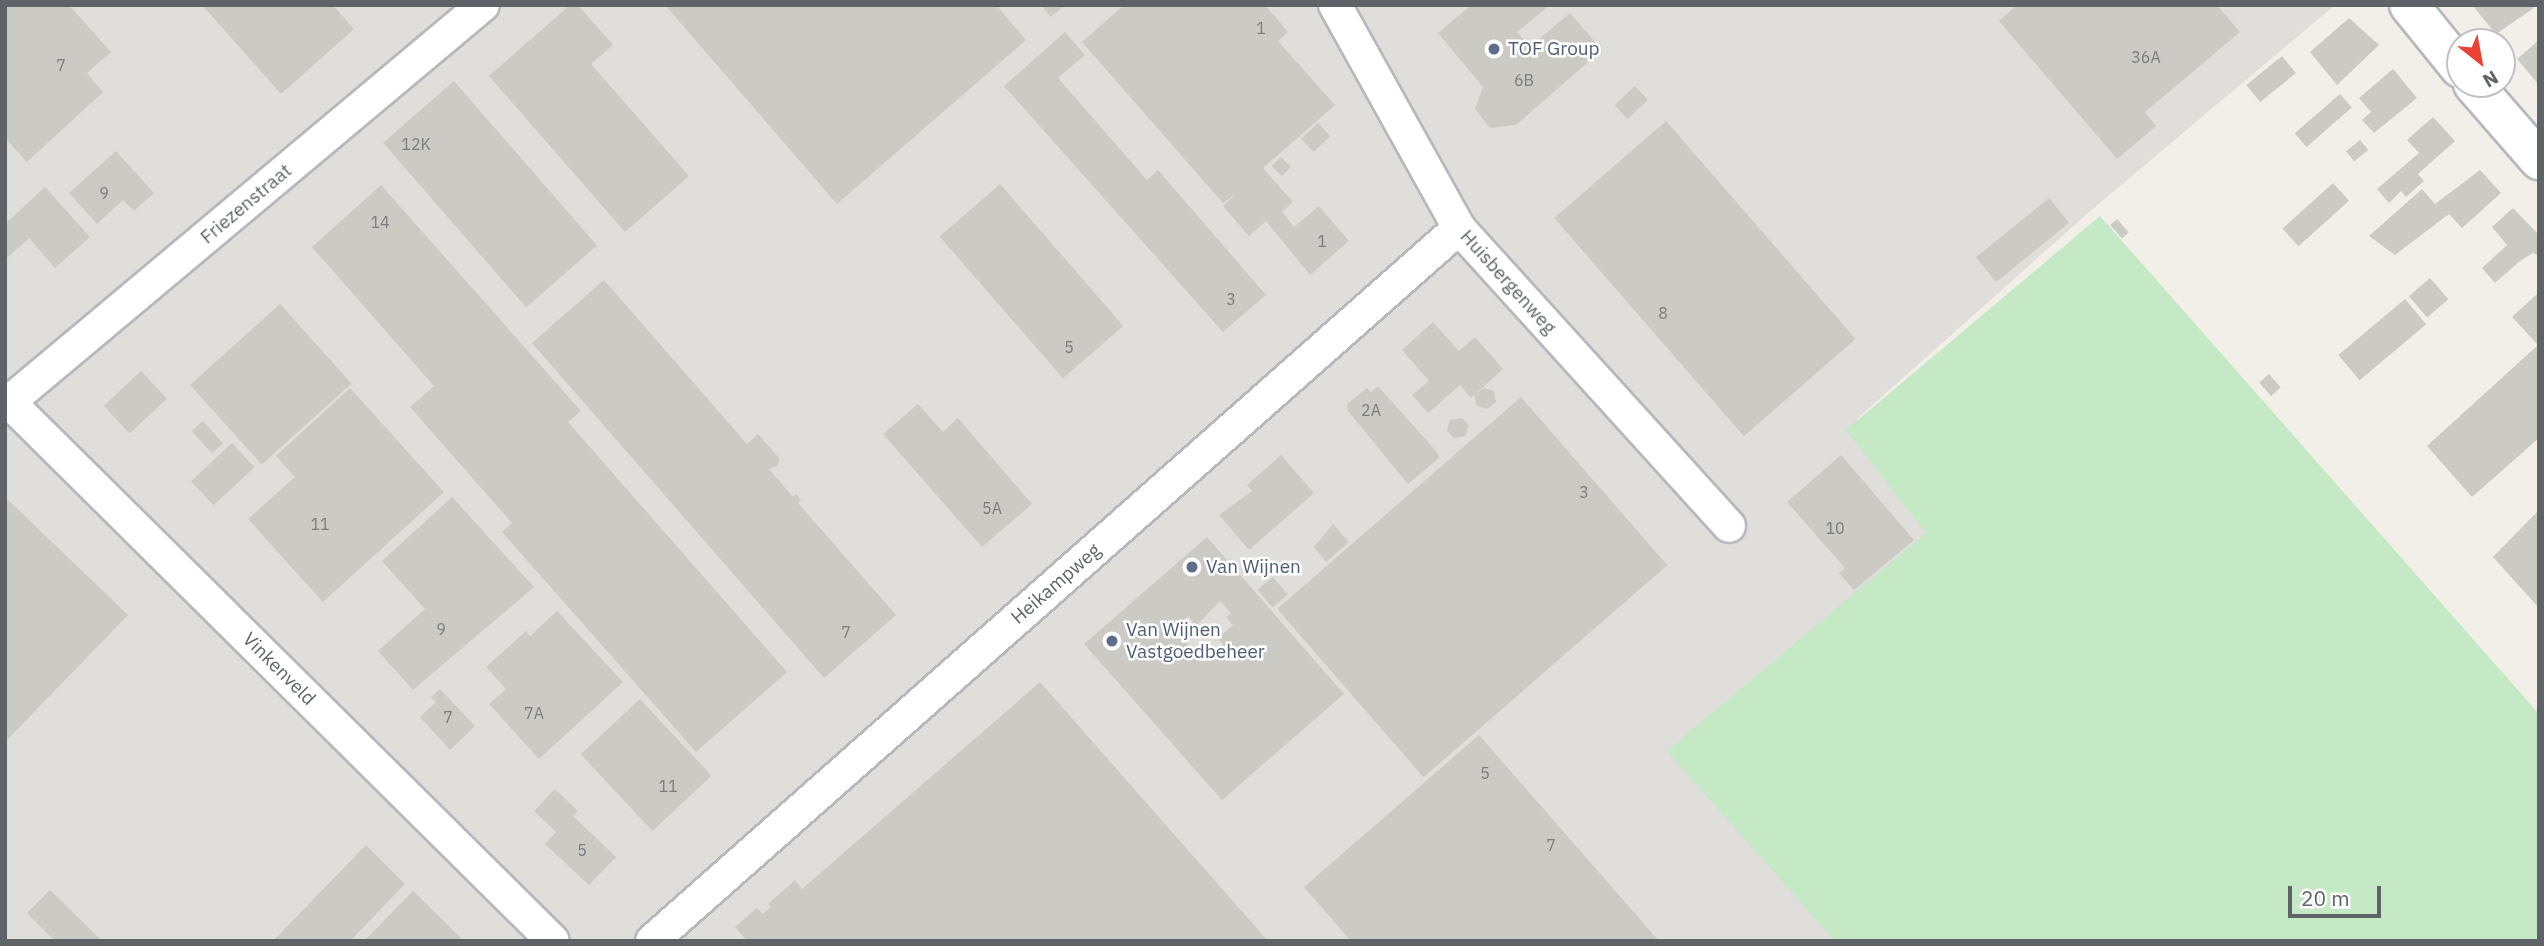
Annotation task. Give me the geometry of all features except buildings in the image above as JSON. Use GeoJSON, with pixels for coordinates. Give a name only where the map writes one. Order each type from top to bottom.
{"type":"FeatureCollection","features":[{"type":"Feature","properties":{"kind":"street","name":"Friezenstraat"},"geometry":{"type":"LineString","coordinates":[[7,400],[483,5]]}},
{"type":"Feature","properties":{"kind":"street","name":"Huisbergenweg"},"geometry":{"type":"LineString","coordinates":[[1335,5],[1459,228],[1729,526]]}},
{"type":"Feature","properties":{"kind":"street"},"geometry":{"type":"LineString","coordinates":[[2409,5],[2446,51]]}},
{"type":"Feature","properties":{"kind":"street"},"geometry":{"type":"LineString","coordinates":[[2485,98],[2539,160]]}},
{"type":"Feature","properties":{"kind":"street","name":"Heikampweg"},"geometry":{"type":"LineString","coordinates":[[652,941],[1459,228]]}},
{"type":"Feature","properties":{"kind":"street","name":"Vinkenveld"},"geometry":{"type":"LineString","coordinates":[[7,400],[553,941]]}},
{"type":"Feature","properties":{"kind":"shaded area"},"geometry":{"type":"Polygon","coordinates":[[[5,5],[2335,5],[2088,213],[1858,418],[1938,550],[1844,941],[5,941],[5,5]]]}},
{"type":"Feature","properties":{"kind":"green space"},"geometry":{"type":"Polygon","coordinates":[[[2100,216],[2539,714],[2539,941],[1835,941],[1667,751],[1926,533],[1846,430],[2100,216]]]}},
{"type":"Feature","properties":{"kind":"place","name":"TOF Group"},"geometry":{"type":"Point","coordinates":[1494,49]}},
{"type":"Feature","properties":{"kind":"place","name":"Van Wijnen"},"geometry":{"type":"Point","coordinates":[1192,567]}},
{"type":"Feature","properties":{"kind":"place","name":"Van Wijnen Vastgoedbeheer"},"geometry":{"type":"Point","coordinates":[1112,641]}}]}
